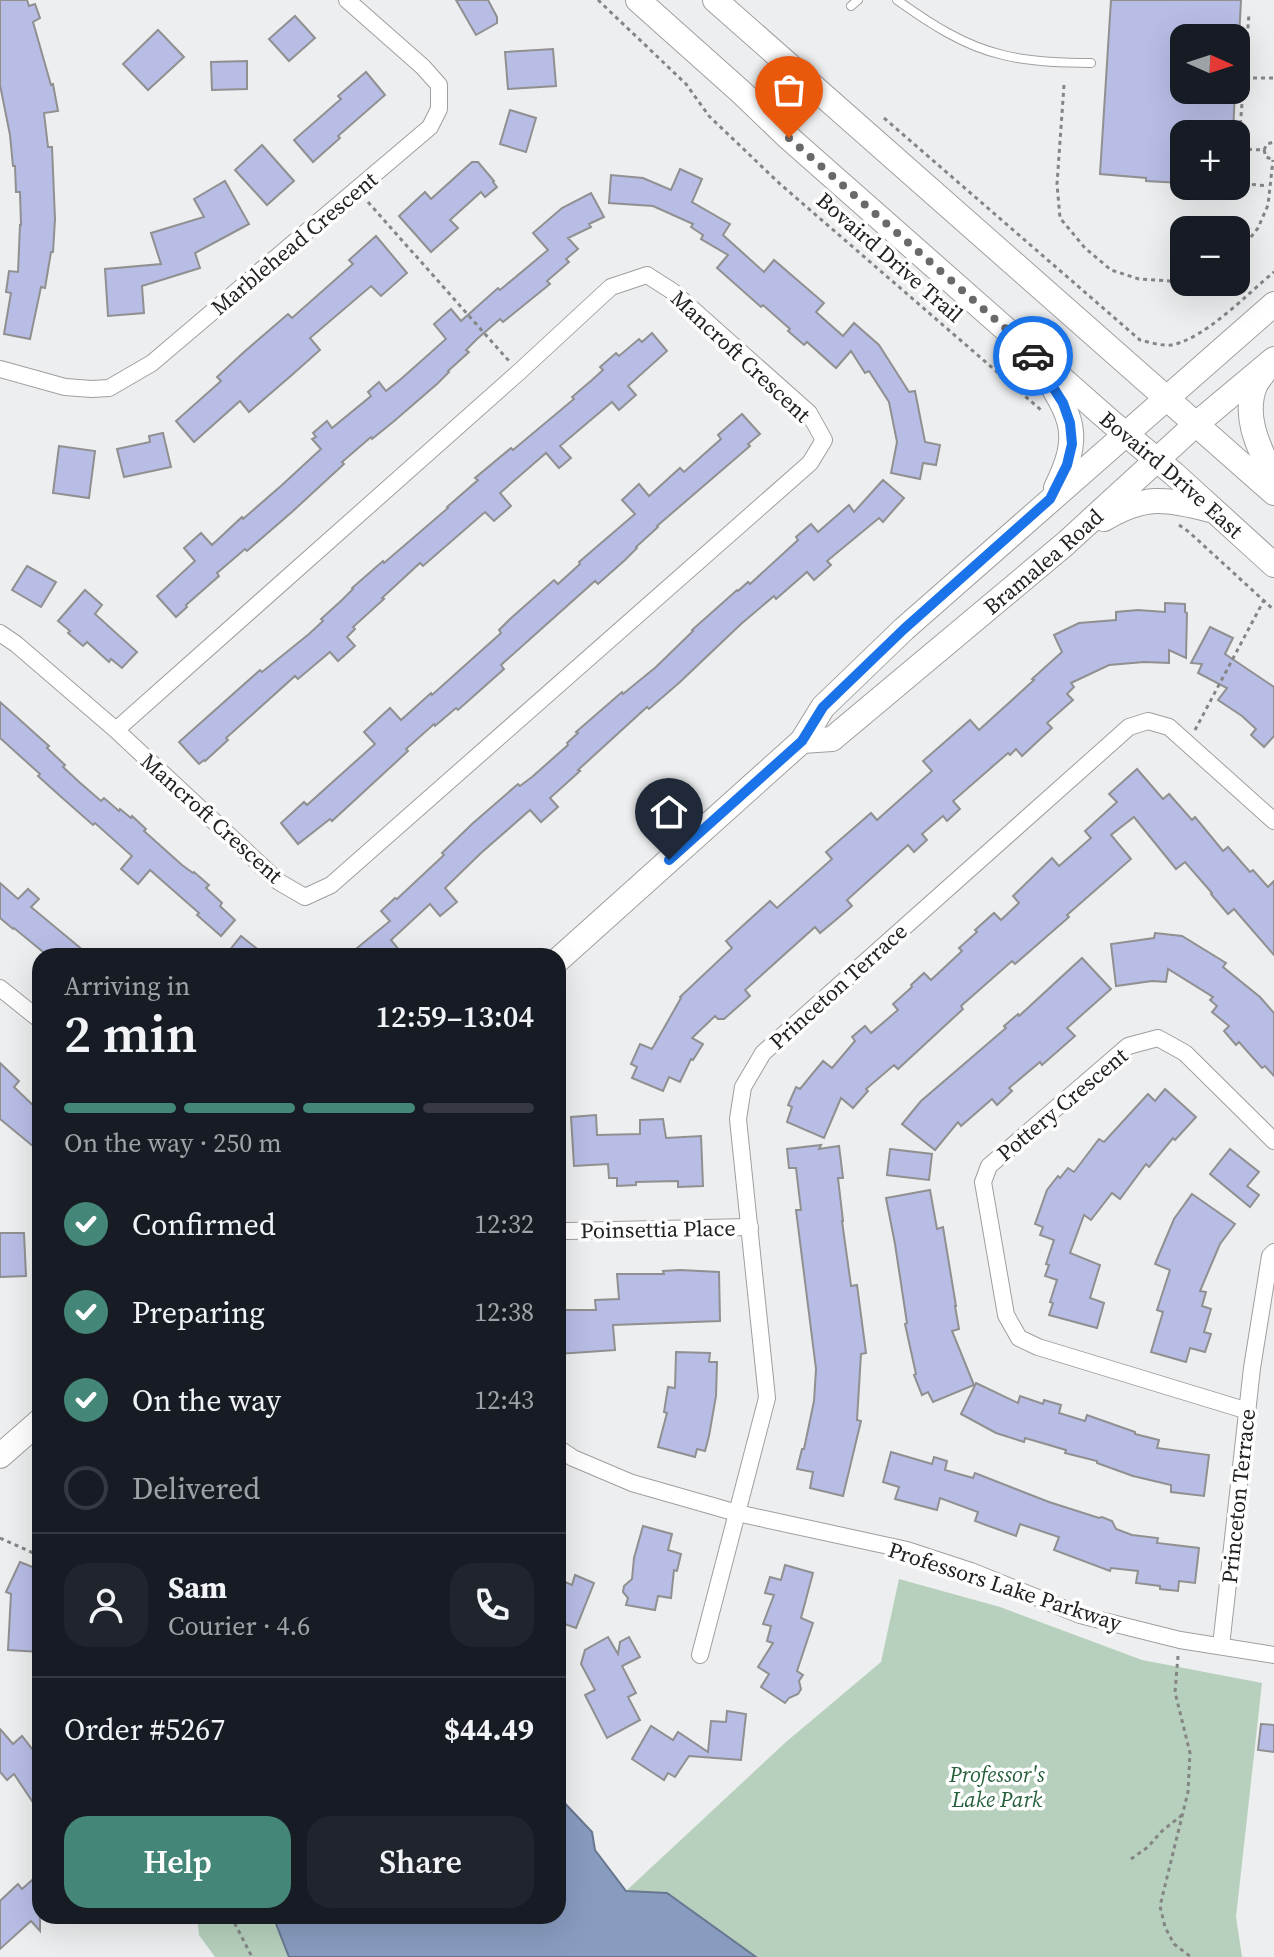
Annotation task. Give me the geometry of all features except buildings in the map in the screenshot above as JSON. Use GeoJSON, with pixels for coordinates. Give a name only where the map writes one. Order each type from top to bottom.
{"type":"FeatureCollection","features":[{"type":"Feature","properties":{"kind":"main road","name":"Bovaird Drive East"},"geometry":{"type":"LineString","coordinates":[[638,0],[789,138],[1274,565]]}},
{"type":"Feature","properties":{"kind":"main road"},"geometry":{"type":"LineString","coordinates":[[715,0],[1274,493]]}},
{"type":"Feature","properties":{"kind":"main road","name":"Bramalea Road"},"geometry":{"type":"LineString","coordinates":[[566,953],[802,741],[823,707],[904,629],[1274,304]]}},
{"type":"Feature","properties":{"kind":"main road"},"geometry":{"type":"LineString","coordinates":[[1029,349],[1063,403],[1070,423],[1072,444],[1067,465],[1050,499]]}},
{"type":"Feature","properties":{"kind":"main road"},"geometry":{"type":"LineString","coordinates":[[1273,360],[1255,386],[1251,422],[1274,480]]}},
{"type":"Feature","properties":{"kind":"main road","name":"Bramalea Road"},"geometry":{"type":"LineString","coordinates":[[802,741],[832,739],[1065,544],[1195,425],[1273,360]]}},
{"type":"Feature","properties":{"kind":"main road"},"geometry":{"type":"LineString","coordinates":[[1065,544],[1115,512],[1144,501],[1176,501],[1217,512]]}},
{"type":"Feature","properties":{"kind":"main road"},"geometry":{"type":"LineString","coordinates":[[0,1456],[32,1428]]}},
{"type":"Feature","properties":{"kind":"street","name":"Marblehead Crescent"},"geometry":{"type":"LineString","coordinates":[[0,369],[65,387],[109,388],[152,363],[430,127],[439,109],[439,85],[347,0]]}},
{"type":"Feature","properties":{"kind":"street","name":"Mancroft Crescent"},"geometry":{"type":"LineString","coordinates":[[0,633],[116,730],[279,882],[305,897],[331,885],[367,854],[810,463],[824,440],[809,413],[672,291],[647,275],[611,287],[116,730]]}},
{"type":"Feature","properties":{"kind":"street","name":"Princeton Terrace"},"geometry":{"type":"LineString","coordinates":[[700,1655],[767,1398],[738,1119],[743,1087],[763,1053],[1129,727],[1148,721],[1169,727],[1274,821]]}},
{"type":"Feature","properties":{"kind":"street"},"geometry":{"type":"LineString","coordinates":[[0,988],[32,1014]]}},
{"type":"Feature","properties":{"kind":"street","name":"Pottery Crescent"},"geometry":{"type":"LineString","coordinates":[[1248,1411],[1038,1347],[1019,1338],[1006,1315],[983,1182],[989,1166],[1128,1046],[1158,1038],[1185,1053],[1274,1141]]}},
{"type":"Feature","properties":{"kind":"street","name":"Poinsettia Place"},"geometry":{"type":"LineString","coordinates":[[567,1231],[750,1227]]}},
{"type":"Feature","properties":{"kind":"street","name":"Princeton Terrace"},"geometry":{"type":"LineString","coordinates":[[1221,1646],[1252,1368],[1267,1270],[1274,1252]]}},
{"type":"Feature","properties":{"kind":"street","name":"Professors Lake Parkway"},"geometry":{"type":"LineString","coordinates":[[566,1453],[632,1483],[737,1513],[907,1550],[971,1571],[1080,1615],[1180,1640],[1274,1655]]}},
{"type":"Feature","properties":{"kind":"lane"},"geometry":{"type":"LineString","coordinates":[[897,0],[964,42],[1004,55],[1061,63],[1091,63]]}},
{"type":"Feature","properties":{"kind":"path","name":"Bovaird Drive Trail"},"geometry":{"type":"LineString","coordinates":[[598,0],[686,84],[709,116],[779,183],[1042,411]]}},
{"type":"Feature","properties":{"kind":"path"},"geometry":{"type":"LineString","coordinates":[[1248,24],[1249,14]]}},
{"type":"Feature","properties":{"kind":"path"},"geometry":{"type":"LineString","coordinates":[[1250,78],[1274,78]]}},
{"type":"Feature","properties":{"kind":"path"},"geometry":{"type":"LineString","coordinates":[[1064,85],[1057,184],[1060,218],[1085,248],[1111,270],[1139,279],[1170,281]]}},
{"type":"Feature","properties":{"kind":"path"},"geometry":{"type":"LineString","coordinates":[[884,119],[1140,340],[1167,345],[1195,336],[1274,272]]}},
{"type":"Feature","properties":{"kind":"path"},"geometry":{"type":"LineString","coordinates":[[1250,238],[1268,205],[1273,160],[1266,157],[1264,150],[1267,144],[1274,142]]}},
{"type":"Feature","properties":{"kind":"path"},"geometry":{"type":"LineString","coordinates":[[1250,149],[1264,150]]}},
{"type":"Feature","properties":{"kind":"path"},"geometry":{"type":"LineString","coordinates":[[1250,184],[1270,186]]}},
{"type":"Feature","properties":{"kind":"path"},"geometry":{"type":"LineString","coordinates":[[357,190],[519,372]]}},
{"type":"Feature","properties":{"kind":"path"},"geometry":{"type":"LineString","coordinates":[[1179,342],[1184,353]]}},
{"type":"Feature","properties":{"kind":"path"},"geometry":{"type":"LineString","coordinates":[[1176,523],[1274,610]]}},
{"type":"Feature","properties":{"kind":"path"},"geometry":{"type":"LineString","coordinates":[[1187,744],[1264,600]]}},
{"type":"Feature","properties":{"kind":"path"},"geometry":{"type":"LineString","coordinates":[[0,1538],[32,1552]]}},
{"type":"Feature","properties":{"kind":"path"},"geometry":{"type":"LineString","coordinates":[[1180,1640],[1175,1692],[1190,1753],[1188,1792],[1160,1906],[1165,1927],[1174,1944],[1191,1957]]}},
{"type":"Feature","properties":{"kind":"path"},"geometry":{"type":"LineString","coordinates":[[1131,1859],[1182,1815]]}},
{"type":"Feature","properties":{"kind":"path"},"geometry":{"type":"LineString","coordinates":[[235,1924],[252,1957]]}},
{"type":"Feature","properties":{"kind":"green space","name":"Professor's Lake Park"},"geometry":{"type":"Polygon","coordinates":[[[899,1579],[1000,1607],[1142,1660],[1262,1683],[1236,1917],[1242,1957],[756,1957],[667,1893],[626,1891],[786,1742],[881,1662],[899,1579]]]}},
{"type":"Feature","properties":{"kind":"green space"},"geometry":{"type":"Polygon","coordinates":[[[198,1924],[276,1924],[289,1957],[215,1957],[199,1935],[198,1924]]]}},
{"type":"Feature","properties":{"kind":"water"},"geometry":{"type":"Polygon","coordinates":[[[566,1804],[592,1832],[595,1850],[626,1891],[667,1893],[756,1957],[289,1957],[276,1924],[566,1924],[566,1804]]]}},
{"type":"Feature","properties":{"kind":"way so far"},"geometry":{"type":"LineString","coordinates":[[789,138],[1029,349],[1033,356]]}},
{"type":"Feature","properties":{"kind":"route"},"geometry":{"type":"LineString","coordinates":[[669,860],[802,741],[823,707],[904,629],[1050,499],[1067,465],[1072,444],[1070,423],[1063,403],[1033,356]]}}]}
